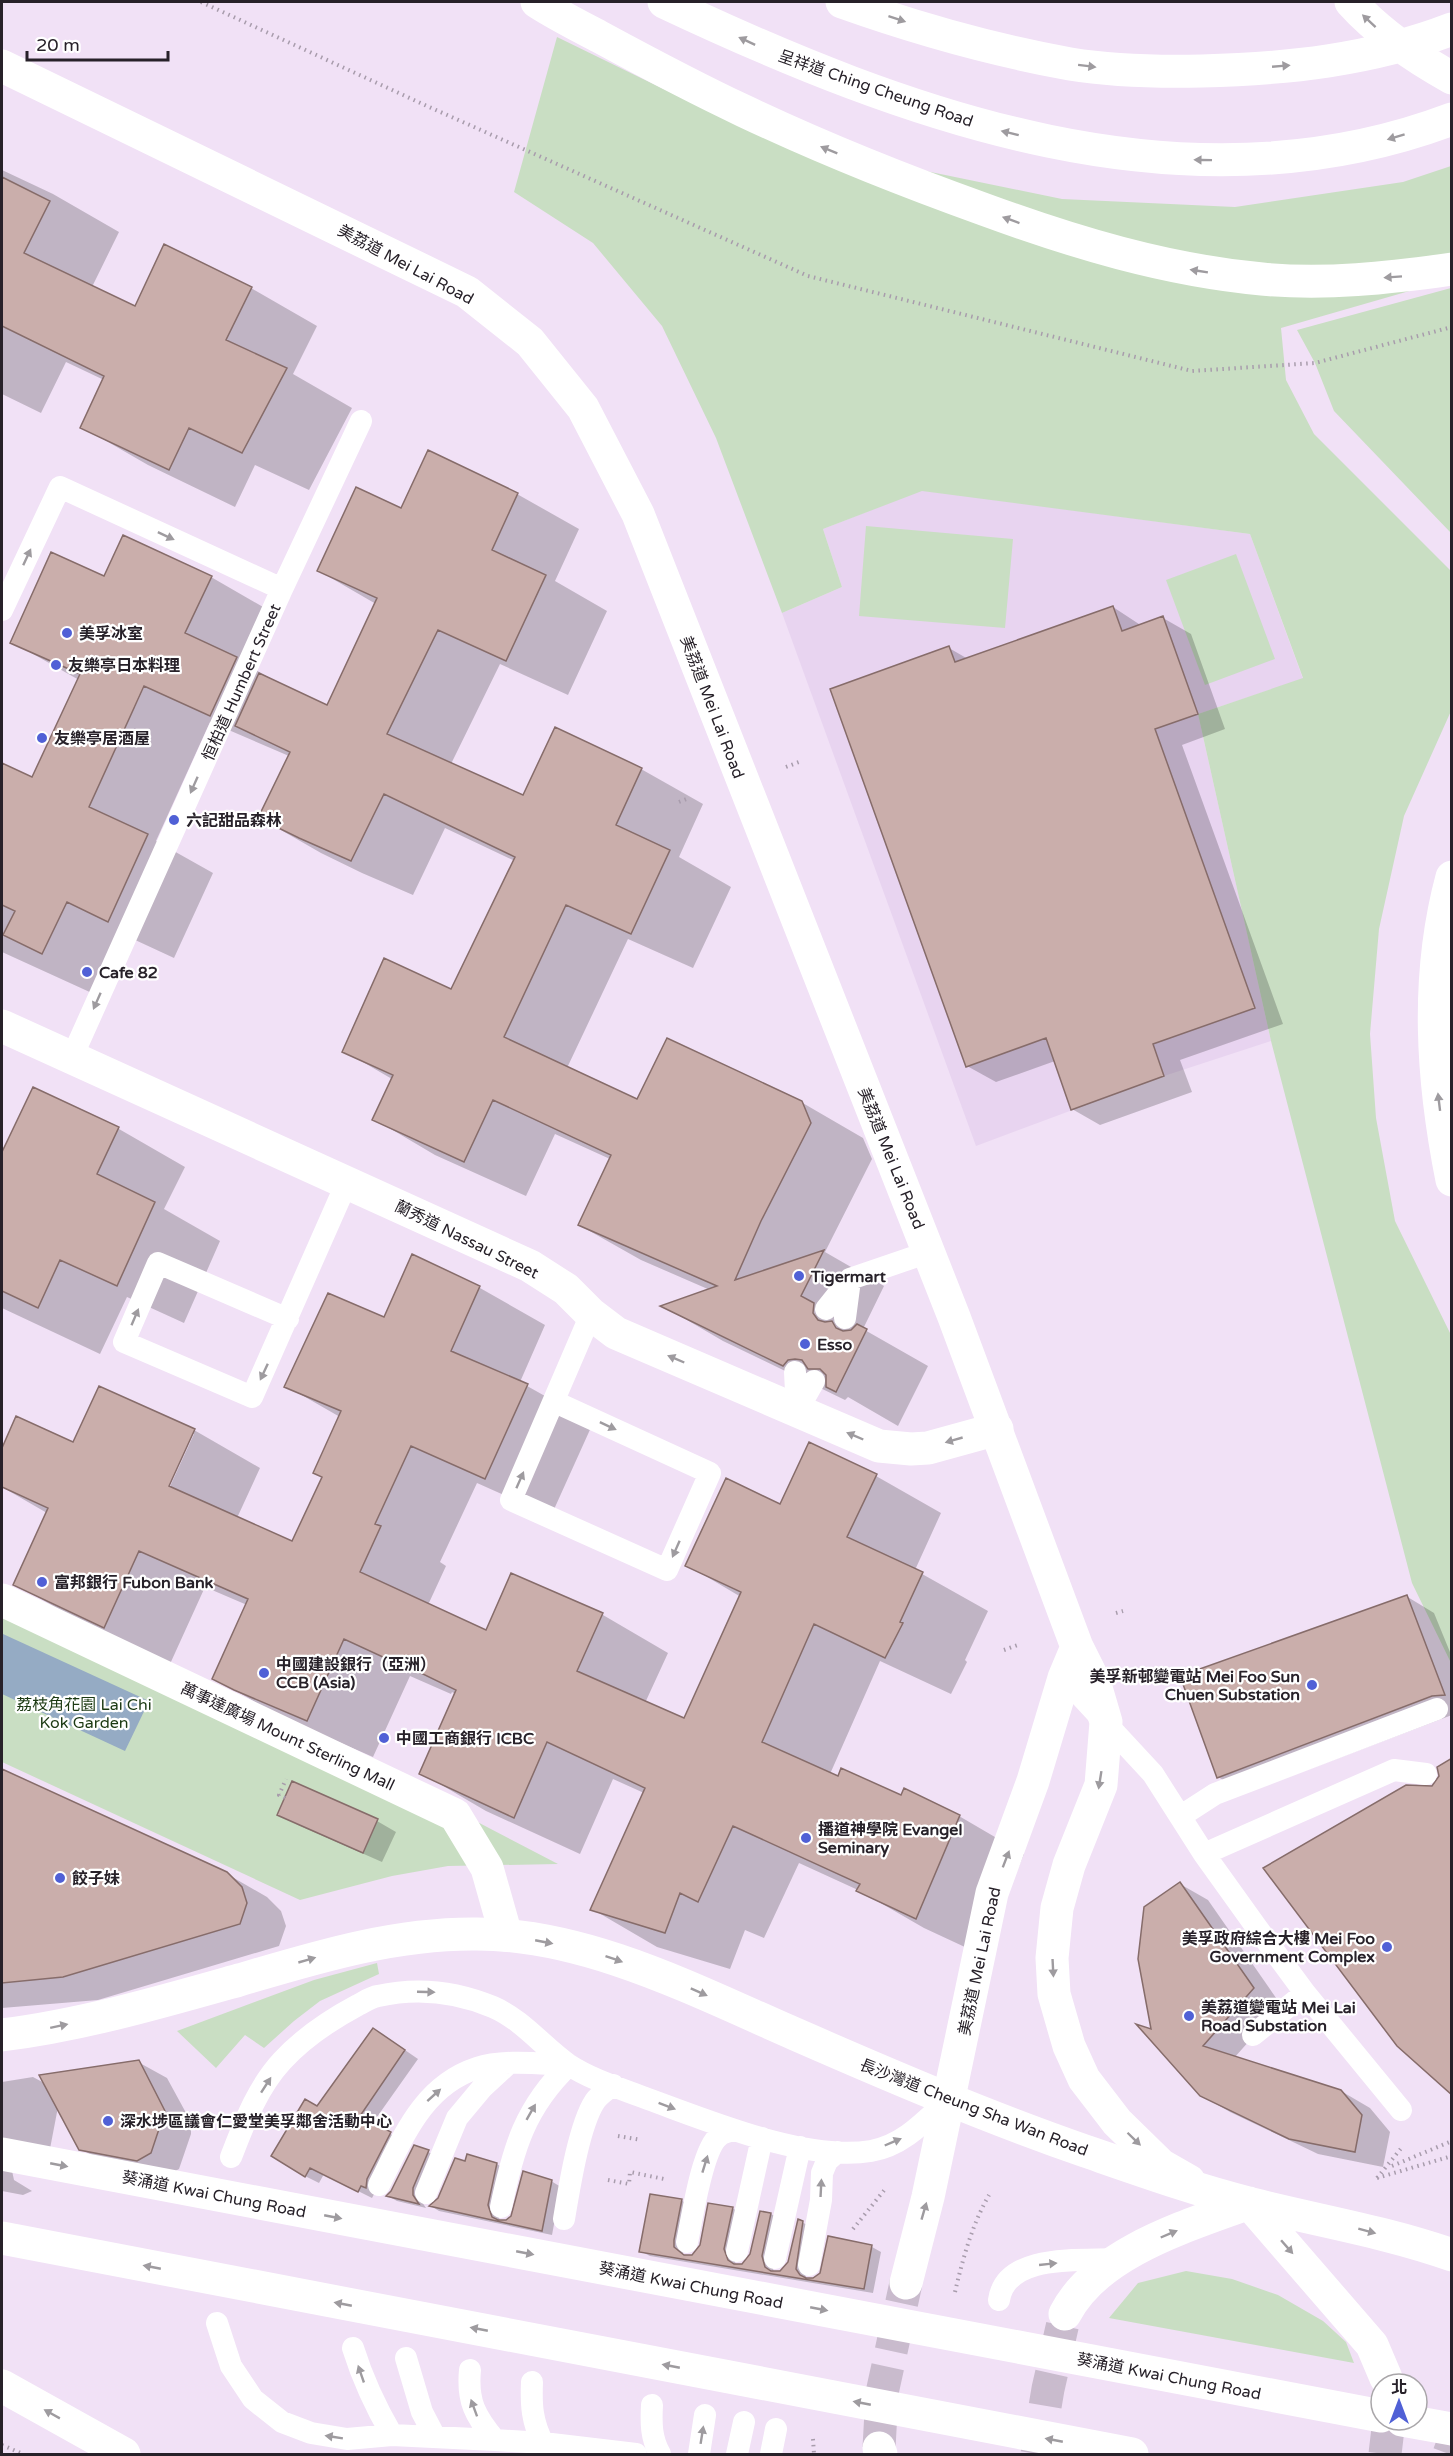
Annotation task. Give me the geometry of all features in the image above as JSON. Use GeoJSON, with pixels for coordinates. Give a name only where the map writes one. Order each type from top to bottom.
{"type":"FeatureCollection","features":[{"type":"Feature","properties":{"kind":"main road"},"geometry":{"type":"LineString","coordinates":[[537,2],[678,79],[804,139],[926,189],[1041,230],[1119,254],[1195,271],[1263,279],[1334,281],[1406,276],[1452,269]]}},
{"type":"Feature","properties":{"kind":"main road","name":"呈祥道 Ching Cheung Road"},"geometry":{"type":"LineString","coordinates":[[663,2],[766,49],[940,114],[1014,134],[1090,150],[1169,159],[1251,160],[1323,152],[1383,141],[1452,119]]}},
{"type":"Feature","properties":{"kind":"main road"},"geometry":{"type":"LineString","coordinates":[[842,2],[927,29],[1042,58],[1071,64],[1150,71],[1232,70],[1333,60],[1375,54],[1452,29]]}},
{"type":"Feature","properties":{"kind":"main road"},"geometry":{"type":"LineString","coordinates":[[1350,2],[1368,21],[1392,40],[1452,78]]}},
{"type":"Feature","properties":{"kind":"main road","name":"美荔道 Mei Lai Road"},"geometry":{"type":"LineString","coordinates":[[2,66],[467,292],[530,342],[583,408],[638,514],[929,1252],[997,1428],[1077,1647],[1094,1681],[1106,1722],[1101,1785],[1069,1865],[1057,1908],[1052,1958],[1054,1994],[1069,2046],[1084,2079],[1117,2122],[1161,2165],[1206,2190]]}},
{"type":"Feature","properties":{"kind":"main road"},"geometry":{"type":"LineString","coordinates":[[1452,877],[1445,902],[1436,964],[1433,1024],[1436,1077],[1452,1180]]}},
{"type":"Feature","properties":{"kind":"main road","name":"蘭秀道 Nassau Street"},"geometry":{"type":"LineString","coordinates":[[2,1026],[530,1266],[566,1289],[591,1314],[616,1333],[879,1446],[928,1448],[997,1428]]}},
{"type":"Feature","properties":{"kind":"main road","name":"萬事達廣場 Mount Sterling Mall"},"geometry":{"type":"LineString","coordinates":[[2,1600],[455,1815],[487,1868],[506,1935]]}},
{"type":"Feature","properties":{"kind":"main road","name":"美荔道 Mei Lai Road"},"geometry":{"type":"LineString","coordinates":[[906,2283],[949,2099],[992,1893],[1034,1781],[1064,1678],[1077,1647]]}},
{"type":"Feature","properties":{"kind":"main road","name":"長沙灣道 Cheung Sha Wan Road"},"geometry":{"type":"LineString","coordinates":[[2,2035],[52,2028],[152,2005],[324,1955],[406,1938],[458,1934],[506,1935],[605,1955],[645,1969],[949,2099],[1084,2150],[1249,2203],[1346,2225],[1452,2255]]}},
{"type":"Feature","properties":{"kind":"main road","name":"葵涌道 Kwai Chung Road"},"geometry":{"type":"LineString","coordinates":[[2,2154],[1369,2414]]}},
{"type":"Feature","properties":{"kind":"main road"},"geometry":{"type":"LineString","coordinates":[[1065,2314],[1072,2300],[1117,2259],[1140,2246],[1249,2203],[1372,2345],[1383,2372]]}},
{"type":"Feature","properties":{"kind":"main road"},"geometry":{"type":"LineString","coordinates":[[2,2238],[1132,2454]]}},
{"type":"Feature","properties":{"kind":"main road"},"geometry":{"type":"LineString","coordinates":[[2,2386],[113,2448]]}},
{"type":"Feature","properties":{"kind":"main road"},"geometry":{"type":"LineString","coordinates":[[1429,2425],[1452,2429]]}},
{"type":"Feature","properties":{"kind":"lane"},"geometry":{"type":"LineString","coordinates":[[282,589],[361,421]]}},
{"type":"Feature","properties":{"kind":"lane","name":"恒柏道 Humbert Street"},"geometry":{"type":"LineString","coordinates":[[2,610],[60,487],[282,589],[72,1057]]}},
{"type":"Feature","properties":{"kind":"lane"},"geometry":{"type":"LineString","coordinates":[[288,1319],[158,1263],[124,1342],[252,1397],[288,1319],[347,1182]]}},
{"type":"Feature","properties":{"kind":"lane"},"geometry":{"type":"LineString","coordinates":[[835,1314],[850,1278],[929,1252]]}},
{"type":"Feature","properties":{"kind":"lane"},"geometry":{"type":"LineString","coordinates":[[555,1402],[710,1473],[667,1570],[511,1500],[591,1314]]}},
{"type":"Feature","properties":{"kind":"lane"},"geometry":{"type":"LineString","coordinates":[[797,1411],[805,1376]]}},
{"type":"Feature","properties":{"kind":"lane"},"geometry":{"type":"LineString","coordinates":[[1064,1678],[1153,1774],[1204,1854],[1305,1994],[1401,2110]]}},
{"type":"Feature","properties":{"kind":"lane"},"geometry":{"type":"LineString","coordinates":[[1181,1816],[1215,1794],[1437,1709]]}},
{"type":"Feature","properties":{"kind":"lane"},"geometry":{"type":"LineString","coordinates":[[1204,1854],[1394,1770],[1426,1774]]}},
{"type":"Feature","properties":{"kind":"lane"},"geometry":{"type":"LineString","coordinates":[[231,2157],[250,2109],[281,2062],[324,2024],[376,1996],[423,1990],[464,1996],[496,2008],[531,2032],[569,2065],[613,2085],[732,2130],[800,2147],[837,2152],[872,2151],[910,2135],[949,2099]]}},
{"type":"Feature","properties":{"kind":"lane"},"geometry":{"type":"LineString","coordinates":[[1252,2036],[1305,1994]]}},
{"type":"Feature","properties":{"kind":"lane"},"geometry":{"type":"LineString","coordinates":[[426,2193],[457,2118],[482,2088],[509,2063]]}},
{"type":"Feature","properties":{"kind":"lane"},"geometry":{"type":"LineString","coordinates":[[379,2185],[410,2122],[422,2106],[447,2084],[477,2067],[509,2063],[569,2065]]}},
{"type":"Feature","properties":{"kind":"lane"},"geometry":{"type":"LineString","coordinates":[[501,2207],[511,2160],[522,2127],[552,2081],[569,2065]]}},
{"type":"Feature","properties":{"kind":"lane"},"geometry":{"type":"LineString","coordinates":[[564,2219],[572,2172],[587,2121],[595,2100],[613,2085]]}},
{"type":"Feature","properties":{"kind":"lane"},"geometry":{"type":"LineString","coordinates":[[687,2242],[705,2163],[712,2144],[720,2135],[732,2130]]}},
{"type":"Feature","properties":{"kind":"lane"},"geometry":{"type":"LineString","coordinates":[[737,2251],[762,2138]]}},
{"type":"Feature","properties":{"kind":"lane"},"geometry":{"type":"LineString","coordinates":[[775,2259],[800,2147]]}},
{"type":"Feature","properties":{"kind":"lane"},"geometry":{"type":"LineString","coordinates":[[809,2265],[821,2200],[822,2173],[827,2161],[837,2152]]}},
{"type":"Feature","properties":{"kind":"lane"},"geometry":{"type":"LineString","coordinates":[[999,2300],[1000,2291],[1013,2273],[1031,2265],[1117,2259]]}},
{"type":"Feature","properties":{"kind":"lane"},"geometry":{"type":"LineString","coordinates":[[217,2323],[231,2366],[253,2399],[282,2422],[311,2433],[347,2439],[392,2435],[543,2443],[636,2454]]}},
{"type":"Feature","properties":{"kind":"lane"},"geometry":{"type":"LineString","coordinates":[[353,2348],[372,2401],[392,2435]]}},
{"type":"Feature","properties":{"kind":"lane"},"geometry":{"type":"LineString","coordinates":[[406,2358],[422,2412],[435,2437]]}},
{"type":"Feature","properties":{"kind":"lane"},"geometry":{"type":"LineString","coordinates":[[470,2370],[469,2386],[472,2404],[480,2422],[495,2440]]}},
{"type":"Feature","properties":{"kind":"lane"},"geometry":{"type":"LineString","coordinates":[[532,2382],[531,2405],[534,2426],[543,2443]]}},
{"type":"Feature","properties":{"kind":"lane"},"geometry":{"type":"LineString","coordinates":[[652,2405],[651,2426],[655,2445],[660,2454]]}},
{"type":"Feature","properties":{"kind":"lane"},"geometry":{"type":"LineString","coordinates":[[699,2454],[705,2415]]}},
{"type":"Feature","properties":{"kind":"lane"},"geometry":{"type":"LineString","coordinates":[[737,2454],[744,2422]]}},
{"type":"Feature","properties":{"kind":"lane"},"geometry":{"type":"LineString","coordinates":[[771,2454],[776,2429]]}},
{"type":"Feature","properties":{"kind":"path"},"geometry":{"type":"LineString","coordinates":[[201,2],[427,106],[808,276],[1192,371],[1315,363],[1452,327]]}},
{"type":"Feature","properties":{"kind":"path"},"geometry":{"type":"LineString","coordinates":[[786,767],[798,762]]}},
{"type":"Feature","properties":{"kind":"path"},"geometry":{"type":"LineString","coordinates":[[679,802],[689,798]]}},
{"type":"Feature","properties":{"kind":"path"},"geometry":{"type":"LineString","coordinates":[[1116,1613],[1123,1611]]}},
{"type":"Feature","properties":{"kind":"path"},"geometry":{"type":"LineString","coordinates":[[1004,1650],[1018,1645]]}},
{"type":"Feature","properties":{"kind":"path"},"geometry":{"type":"LineString","coordinates":[[1392,2166],[1452,2140]]}},
{"type":"Feature","properties":{"kind":"path"},"geometry":{"type":"LineString","coordinates":[[1407,2141],[1377,2178],[1452,2156]]}},
{"type":"Feature","properties":{"kind":"path"},"geometry":{"type":"LineString","coordinates":[[601,2178],[629,2184],[630,2172],[668,2180]]}},
{"type":"Feature","properties":{"kind":"path"},"geometry":{"type":"LineString","coordinates":[[847,2236],[887,2188],[894,2184]]}},
{"type":"Feature","properties":{"kind":"path"},"geometry":{"type":"LineString","coordinates":[[955,2292],[964,2252],[989,2195]]}},
{"type":"Feature","properties":{"kind":"path"},"geometry":{"type":"LineString","coordinates":[[813,2435],[814,2454]]}},
{"type":"Feature","properties":{"kind":"path"},"geometry":{"type":"LineString","coordinates":[[2,2445],[23,2454]]}},
{"type":"Feature","properties":{"kind":"shaded area"},"geometry":{"type":"Polygon","coordinates":[[[922,490],[1250,534],[1303,679],[1198,714],[1271,1041],[1164,1076],[976,1146],[782,613],[842,587],[823,529],[922,490]]]}},
{"type":"Feature","properties":{"kind":"green space"},"geometry":{"type":"Polygon","coordinates":[[[557,37],[686,100],[887,163],[1062,199],[1235,207],[1403,182],[1451,166],[1451,279],[1281,328],[1286,380],[1314,434],[1451,571],[1451,711],[1404,816],[1379,929],[1370,1034],[1376,1118],[1395,1221],[1451,1335],[1451,1663],[1412,1583],[1271,1041],[1198,714],[1303,678],[1250,534],[922,491],[823,529],[842,587],[782,613],[716,438],[662,326],[593,243],[514,192],[557,37]]]}},
{"type":"Feature","properties":{"kind":"green space"},"geometry":{"type":"Polygon","coordinates":[[[1452,288],[1451,533],[1334,411],[1315,363],[1297,330],[1452,288]]]}},
{"type":"Feature","properties":{"kind":"green space"},"geometry":{"type":"Polygon","coordinates":[[[866,526],[1013,539],[1005,628],[859,616],[866,526]]]}},
{"type":"Feature","properties":{"kind":"green space"},"geometry":{"type":"Polygon","coordinates":[[[1236,554],[1275,659],[1205,685],[1166,580],[1236,554]]]}},
{"type":"Feature","properties":{"kind":"green space","name":"荔枝角花園 Lai Chi Kok Garden"},"geometry":{"type":"Polygon","coordinates":[[[2,1588],[311,1735],[558,1864],[448,1866],[392,1876],[300,1900],[2,1762],[2,1588]]]}},
{"type":"Feature","properties":{"kind":"green space"},"geometry":{"type":"Polygon","coordinates":[[[377,1963],[379,1974],[320,2001],[264,2048],[245,2035],[216,2068],[177,2031],[314,1980],[377,1963]]]}},
{"type":"Feature","properties":{"kind":"green space"},"geometry":{"type":"Polygon","coordinates":[[[1186,2271],[1232,2279],[1278,2295],[1323,2321],[1346,2342],[1354,2363],[1109,2318],[1138,2283],[1186,2271]]]}},
{"type":"Feature","properties":{"kind":"water"},"geometry":{"type":"Polygon","coordinates":[[[3,1634],[149,1701],[125,1751],[2,1694],[3,1634]]]}},
{"type":"Feature","properties":{"kind":"building"},"geometry":{"type":"Polygon","coordinates":[[[2,177],[50,201],[24,253],[135,306],[164,244],[252,287],[226,340],[287,368],[242,453],[189,428],[169,470],[80,428],[104,376],[2,326],[2,177]]]}},
{"type":"Feature","properties":{"kind":"building"},"geometry":{"type":"Polygon","coordinates":[[[428,450],[518,493],[492,550],[546,575],[506,661],[438,630],[387,734],[523,795],[555,727],[642,768],[616,825],[670,850],[631,934],[566,905],[504,1037],[637,1099],[667,1038],[802,1101],[811,1123],[761,1221],[735,1280],[824,1250],[801,1296],[814,1303],[813,1313],[818,1320],[832,1321],[836,1328],[843,1331],[851,1330],[857,1324],[867,1329],[836,1392],[826,1387],[826,1375],[820,1369],[808,1369],[802,1360],[788,1360],[783,1366],[660,1306],[717,1286],[578,1225],[611,1155],[493,1100],[464,1162],[372,1120],[393,1075],[342,1052],[384,958],[451,989],[515,857],[384,794],[351,861],[299,838],[258,818],[290,752],[235,726],[259,673],[327,705],[377,598],[317,571],[356,487],[401,508],[428,450]]]}},
{"type":"Feature","properties":{"kind":"building"},"geometry":{"type":"Polygon","coordinates":[[[123,535],[212,576],[185,633],[237,657],[210,716],[144,686],[89,807],[148,834],[108,922],[67,902],[42,954],[3,935],[15,911],[2,905],[2,763],[32,777],[80,674],[10,643],[51,552],[104,576],[123,535]]]}},
{"type":"Feature","properties":{"kind":"building"},"geometry":{"type":"Polygon","coordinates":[[[1113,606],[1122,631],[1163,616],[1198,714],[1155,729],[1255,1008],[1153,1044],[1164,1076],[1071,1110],[1046,1038],[966,1067],[830,689],[949,646],[955,662],[1113,606]]]}},
{"type":"Feature","properties":{"kind":"building"},"geometry":{"type":"Polygon","coordinates":[[[33,1087],[119,1127],[97,1174],[155,1202],[117,1286],[60,1260],[38,1308],[2,1291],[2,1152],[33,1087]]]}},
{"type":"Feature","properties":{"kind":"building"},"geometry":{"type":"Polygon","coordinates":[[[412,1254],[480,1286],[451,1351],[528,1384],[485,1479],[411,1446],[375,1524],[381,1526],[360,1572],[486,1630],[511,1573],[603,1613],[577,1671],[684,1718],[741,1592],[685,1566],[726,1478],[780,1504],[809,1442],[877,1474],[847,1537],[923,1572],[900,1622],[903,1623],[885,1658],[814,1624],[762,1742],[838,1776],[841,1768],[901,1795],[904,1788],[960,1815],[916,1919],[856,1891],[860,1884],[733,1826],[698,1902],[680,1893],[665,1933],[590,1910],[645,1788],[547,1742],[514,1818],[419,1774],[456,1690],[386,1656],[385,1658],[344,1639],[307,1721],[234,1690],[212,1679],[248,1599],[139,1551],[104,1628],[13,1585],[48,1508],[2,1487],[2,1448],[16,1416],[73,1442],[99,1386],[195,1429],[169,1486],[292,1541],[322,1477],[313,1473],[341,1411],[284,1387],[328,1293],[384,1317],[412,1254]]]}},
{"type":"Feature","properties":{"kind":"building","name":"美孚新邨變電站 Mei Foo Sun Chuen Substation"},"geometry":{"type":"Polygon","coordinates":[[[1407,1595],[1445,1695],[1432,1696],[1217,1778],[1180,1676],[1407,1595]]]}},
{"type":"Feature","properties":{"kind":"building","name":"美孚政府綜合大樓 Mei Foo Government Complex"},"geometry":{"type":"Polygon","coordinates":[[[1452,1758],[1452,2095],[1397,2046],[1263,1868],[1406,1785],[1432,1786],[1439,1776],[1437,1767],[1452,1758]]]}},
{"type":"Feature","properties":{"kind":"building"},"geometry":{"type":"Polygon","coordinates":[[[2,1769],[227,1872],[242,1887],[247,1903],[240,1924],[63,1977],[2,1983],[2,1769]]]}},
{"type":"Feature","properties":{"kind":"building"},"geometry":{"type":"Polygon","coordinates":[[[292,1781],[378,1819],[363,1853],[277,1815],[292,1781]]]}},
{"type":"Feature","properties":{"kind":"building","name":"美荔道變電站 Mei Lai Road Substation"},"geometry":{"type":"Polygon","coordinates":[[[1180,1882],[1254,1988],[1203,2046],[1341,2090],[1362,2115],[1355,2152],[1289,2139],[1200,2096],[1136,2024],[1151,2029],[1138,1959],[1144,1907],[1180,1882]]]}},
{"type":"Feature","properties":{"kind":"building"},"geometry":{"type":"Polygon","coordinates":[[[373,2028],[405,2050],[360,2116],[391,2132],[367,2179],[366,2188],[361,2186],[358,2192],[310,2168],[305,2177],[271,2156],[305,2099],[317,2106],[373,2028]]]}},
{"type":"Feature","properties":{"kind":"building","name":"深水埗區議會仁愛堂美孚鄰舍活動中心"},"geometry":{"type":"Polygon","coordinates":[[[139,2060],[165,2111],[151,2153],[137,2161],[79,2150],[39,2075],[139,2060]]]}},
{"type":"Feature","properties":{"kind":"building"},"geometry":{"type":"Polygon","coordinates":[[[414,2145],[429,2150],[413,2188],[413,2195],[419,2204],[386,2196],[391,2191],[414,2145]]]}},
{"type":"Feature","properties":{"kind":"building"},"geometry":{"type":"Polygon","coordinates":[[[467,2154],[497,2163],[488,2205],[492,2217],[498,2220],[506,2220],[511,2216],[523,2171],[552,2180],[542,2231],[429,2206],[438,2198],[455,2158],[465,2161],[467,2154]]]}},
{"type":"Feature","properties":{"kind":"building"},"geometry":{"type":"Polygon","coordinates":[[[650,2194],[682,2199],[674,2247],[684,2255],[692,2255],[700,2245],[708,2203],[733,2207],[724,2249],[728,2260],[734,2264],[742,2264],[750,2254],[760,2211],[771,2213],[762,2256],[765,2267],[771,2271],[780,2271],[788,2262],[798,2219],[803,2221],[796,2269],[806,2278],[813,2278],[820,2273],[828,2236],[872,2245],[864,2289],[639,2252],[650,2194]]]}},
{"type":"Feature","properties":{"kind":"tunnel"},"geometry":{"type":"LineString","coordinates":[[879,2448],[882,2393],[906,2283]]}},
{"type":"Feature","properties":{"kind":"tunnel"},"geometry":{"type":"LineString","coordinates":[[1037,2454],[1048,2389],[1065,2314]]}},
{"type":"Feature","properties":{"kind":"tunnel"},"geometry":{"type":"LineString","coordinates":[[1385,2454],[1388,2432]]}},
{"type":"Feature","properties":{"kind":"tunnel"},"geometry":{"type":"LineString","coordinates":[[1449,2454],[1452,2446]]}},
{"type":"Feature","properties":{"kind":"place","name":"美孚冰室"},"geometry":{"type":"Point","coordinates":[67,633]}},
{"type":"Feature","properties":{"kind":"place","name":"友樂亭日本料理"},"geometry":{"type":"Point","coordinates":[56,665]}},
{"type":"Feature","properties":{"kind":"place","name":"友樂亭居酒屋"},"geometry":{"type":"Point","coordinates":[42,738]}},
{"type":"Feature","properties":{"kind":"place","name":"六記甜品森林"},"geometry":{"type":"Point","coordinates":[174,820]}},
{"type":"Feature","properties":{"kind":"place","name":"Cafe 82"},"geometry":{"type":"Point","coordinates":[87,972]}},
{"type":"Feature","properties":{"kind":"place","name":"Tigermart"},"geometry":{"type":"Point","coordinates":[799,1276]}},
{"type":"Feature","properties":{"kind":"place","name":"Esso"},"geometry":{"type":"Point","coordinates":[805,1344]}},
{"type":"Feature","properties":{"kind":"place","name":"富邦銀行 Fubon Bank"},"geometry":{"type":"Point","coordinates":[42,1582]}},
{"type":"Feature","properties":{"kind":"place","name":"中國建設銀行（亞洲） CCB (Asia)"},"geometry":{"type":"Point","coordinates":[264,1673]}},
{"type":"Feature","properties":{"kind":"place","name":"美孚新邨變電站 Mei Foo Sun Chuen Substation"},"geometry":{"type":"Point","coordinates":[1312,1685]}},
{"type":"Feature","properties":{"kind":"place","name":"中國工商銀行 ICBC"},"geometry":{"type":"Point","coordinates":[384,1738]}},
{"type":"Feature","properties":{"kind":"place","name":"播道神學院 Evangel Seminary"},"geometry":{"type":"Point","coordinates":[806,1838]}},
{"type":"Feature","properties":{"kind":"place","name":"餃子妹"},"geometry":{"type":"Point","coordinates":[60,1878]}},
{"type":"Feature","properties":{"kind":"place","name":"美孚政府綜合大樓 Mei Foo Government Complex"},"geometry":{"type":"Point","coordinates":[1387,1947]}},
{"type":"Feature","properties":{"kind":"place","name":"美荔道變電站 Mei Lai Road Substation"},"geometry":{"type":"Point","coordinates":[1189,2016]}},
{"type":"Feature","properties":{"kind":"place","name":"深水埗區議會仁愛堂美孚鄰舍活動中心"},"geometry":{"type":"Point","coordinates":[108,2121]}}]}
